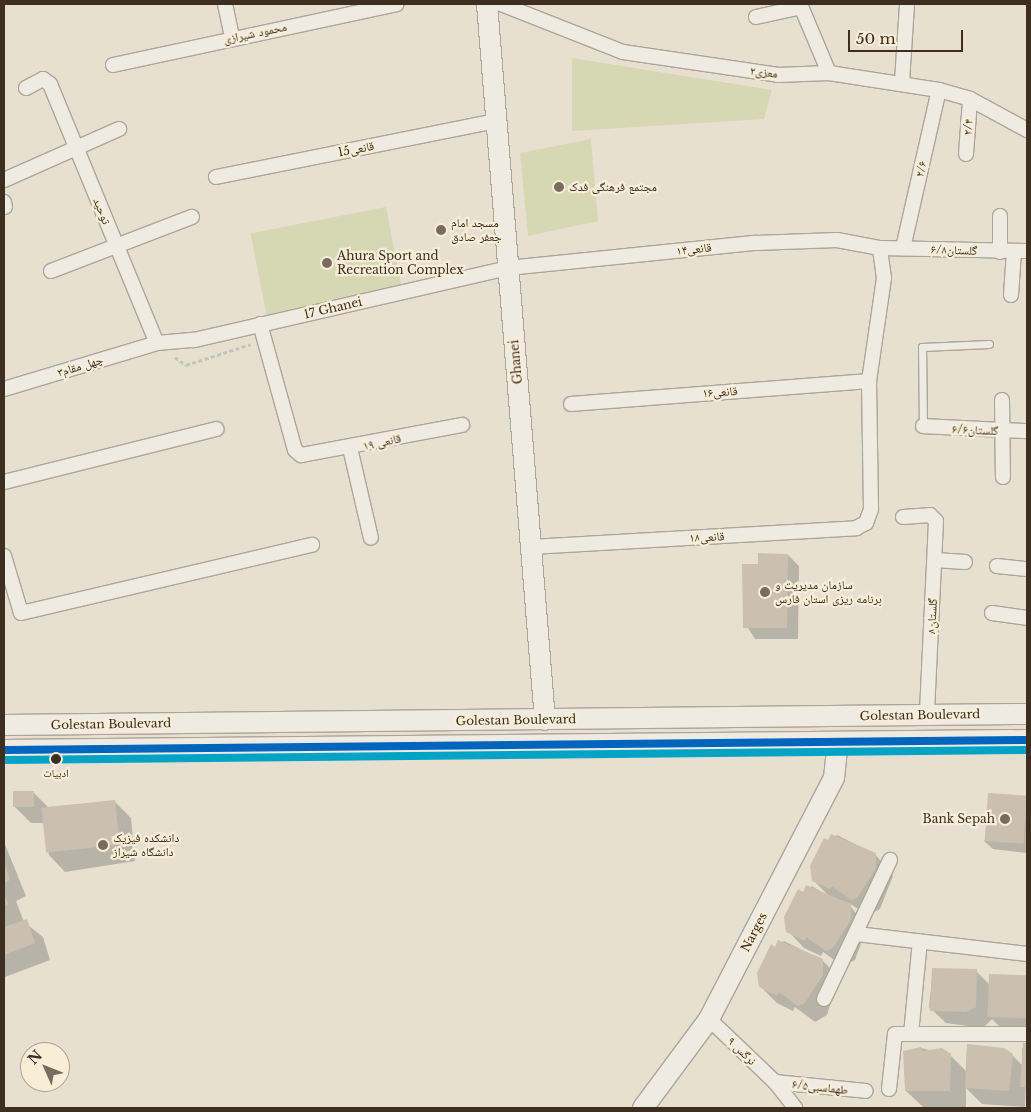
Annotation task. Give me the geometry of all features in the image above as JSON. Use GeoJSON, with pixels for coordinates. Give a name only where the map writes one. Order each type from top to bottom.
{"type":"FeatureCollection","features":[{"type":"Feature","properties":{"kind":"main road","name":"Ghanei"},"geometry":{"type":"LineString","coordinates":[[486,4],[545,720]]}},
{"type":"Feature","properties":{"kind":"main road","name":"Golestan Boulevard"},"geometry":{"type":"LineString","coordinates":[[4,725],[1027,714]]}},
{"type":"Feature","properties":{"kind":"main road"},"geometry":{"type":"LineString","coordinates":[[283,722],[285,748]]}},
{"type":"Feature","properties":{"kind":"main road"},"geometry":{"type":"LineString","coordinates":[[64,724],[66,748]]}},
{"type":"Feature","properties":{"kind":"main road","name":"Golestan Boulevard"},"geometry":{"type":"LineString","coordinates":[[4,750],[1027,740]]}},
{"type":"Feature","properties":{"kind":"main road","name":"Narges"},"geometry":{"type":"LineString","coordinates":[[643,1108],[709,1019],[834,778],[838,742]]}},
{"type":"Feature","properties":{"kind":"street"},"geometry":{"type":"LineString","coordinates":[[225,4],[232,38]]}},
{"type":"Feature","properties":{"kind":"street","name":"محمود شیرازی"},"geometry":{"type":"LineString","coordinates":[[113,65],[397,4]]}},
{"type":"Feature","properties":{"kind":"street","name":"۲معزی"},"geometry":{"type":"LineString","coordinates":[[501,4],[623,52],[778,74],[829,73],[902,82],[939,90],[970,99],[1027,130]]}},
{"type":"Feature","properties":{"kind":"street"},"geometry":{"type":"LineString","coordinates":[[902,82],[907,4]]}},
{"type":"Feature","properties":{"kind":"street"},"geometry":{"type":"LineString","coordinates":[[756,17],[801,5],[829,73]]}},
{"type":"Feature","properties":{"kind":"street","name":"توحید"},"geometry":{"type":"LineString","coordinates":[[26,88],[47,80],[157,344]]}},
{"type":"Feature","properties":{"kind":"street","name":"۲/۶"},"geometry":{"type":"LineString","coordinates":[[903,248],[939,90]]}},
{"type":"Feature","properties":{"kind":"street","name":"۲/۴"},"geometry":{"type":"LineString","coordinates":[[966,154],[970,99]]}},
{"type":"Feature","properties":{"kind":"street","name":"15قانعی"},"geometry":{"type":"LineString","coordinates":[[216,177],[496,121]]}},
{"type":"Feature","properties":{"kind":"street"},"geometry":{"type":"LineString","coordinates":[[4,180],[119,130]]}},
{"type":"Feature","properties":{"kind":"street"},"geometry":{"type":"LineString","coordinates":[[1000,216],[1000,252]]}},
{"type":"Feature","properties":{"kind":"street"},"geometry":{"type":"LineString","coordinates":[[51,271],[118,248],[192,217]]}},
{"type":"Feature","properties":{"kind":"street","name":"۱۴قانعی"},"geometry":{"type":"LineString","coordinates":[[508,268],[756,243],[836,240],[880,248]]}},
{"type":"Feature","properties":{"kind":"street"},"geometry":{"type":"LineString","coordinates":[[869,380],[884,278],[880,248]]}},
{"type":"Feature","properties":{"kind":"street","name":"۶/۸گلستان"},"geometry":{"type":"LineString","coordinates":[[880,248],[1021,251]]}},
{"type":"Feature","properties":{"kind":"street"},"geometry":{"type":"LineString","coordinates":[[1011,295],[1021,251]]}},
{"type":"Feature","properties":{"kind":"street","name":"17 Ghanei"},"geometry":{"type":"LineString","coordinates":[[157,344],[260,324],[508,268]]}},
{"type":"Feature","properties":{"kind":"street","name":"قانعی ۱۹"},"geometry":{"type":"LineString","coordinates":[[260,324],[295,450],[301,455],[350,448],[462,425]]}},
{"type":"Feature","properties":{"kind":"street","name":"چهل مقام۳"},"geometry":{"type":"LineString","coordinates":[[4,390],[157,344]]}},
{"type":"Feature","properties":{"kind":"street","name":"۱۶قانعی"},"geometry":{"type":"LineString","coordinates":[[570,404],[869,380]]}},
{"type":"Feature","properties":{"kind":"street","name":"۱۸قانعی"},"geometry":{"type":"LineString","coordinates":[[531,547],[856,528],[866,523],[871,509],[869,380]]}},
{"type":"Feature","properties":{"kind":"street"},"geometry":{"type":"LineString","coordinates":[[1002,400],[1003,477]]}},
{"type":"Feature","properties":{"kind":"street","name":"۶/۶گلستان"},"geometry":{"type":"LineString","coordinates":[[923,426],[1027,431]]}},
{"type":"Feature","properties":{"kind":"street"},"geometry":{"type":"LineString","coordinates":[[4,482],[216,429]]}},
{"type":"Feature","properties":{"kind":"street"},"geometry":{"type":"LineString","coordinates":[[350,448],[371,538]]}},
{"type":"Feature","properties":{"kind":"street","name":"گلستان۸"},"geometry":{"type":"LineString","coordinates":[[902,517],[935,518],[935,560],[927,714]]}},
{"type":"Feature","properties":{"kind":"street"},"geometry":{"type":"LineString","coordinates":[[4,556],[21,613],[312,546]]}},
{"type":"Feature","properties":{"kind":"street"},"geometry":{"type":"LineString","coordinates":[[935,560],[964,562]]}},
{"type":"Feature","properties":{"kind":"street"},"geometry":{"type":"LineString","coordinates":[[997,566],[1027,569]]}},
{"type":"Feature","properties":{"kind":"street"},"geometry":{"type":"LineString","coordinates":[[992,614],[1027,618]]}},
{"type":"Feature","properties":{"kind":"street"},"geometry":{"type":"LineString","coordinates":[[824,999],[857,934],[890,860]]}},
{"type":"Feature","properties":{"kind":"street"},"geometry":{"type":"LineString","coordinates":[[857,934],[1027,954]]}},
{"type":"Feature","properties":{"kind":"street"},"geometry":{"type":"LineString","coordinates":[[910,1034],[920,941]]}},
{"type":"Feature","properties":{"kind":"street","name":"۹ نرگس"},"geometry":{"type":"LineString","coordinates":[[709,1019],[775,1082],[795,1108]]}},
{"type":"Feature","properties":{"kind":"street"},"geometry":{"type":"LineString","coordinates":[[889,1089],[895,1034],[1027,1034]]}},
{"type":"Feature","properties":{"kind":"street","name":"۶/۵طهماسبی"},"geometry":{"type":"LineString","coordinates":[[775,1082],[866,1091]]}},
{"type":"Feature","properties":{"kind":"lane"},"geometry":{"type":"LineString","coordinates":[[923,426],[922,347],[988,344]]}},
{"type":"Feature","properties":{"kind":"green space"},"geometry":{"type":"Polygon","coordinates":[[[572,58],[772,90],[764,119],[572,131],[572,58]]]}},
{"type":"Feature","properties":{"kind":"green space","name":"مجتمع فرهنگی فدک"},"geometry":{"type":"Polygon","coordinates":[[[591,139],[598,221],[528,236],[520,153],[591,139]]]}},
{"type":"Feature","properties":{"kind":"green space","name":"Ahura Sport and Recreation Complex"},"geometry":{"type":"Polygon","coordinates":[[[386,207],[402,288],[266,315],[251,233],[386,207]]]}},
{"type":"Feature","properties":{"kind":"building","name":"سازمان مدیریت و برنامه ریزی استان فارس"},"geometry":{"type":"Polygon","coordinates":[[[758,553],[788,554],[787,628],[743,628],[742,564],[758,564],[758,553]]]}},
{"type":"Feature","properties":{"kind":"building"},"geometry":{"type":"Polygon","coordinates":[[[13,791],[34,791],[34,807],[13,807],[13,791]]]}},
{"type":"Feature","properties":{"kind":"building","name":"Bank Sepah"},"geometry":{"type":"Polygon","coordinates":[[[988,793],[1027,796],[1024,844],[985,841],[988,793]]]}},
{"type":"Feature","properties":{"kind":"building"},"geometry":{"type":"Polygon","coordinates":[[[115,800],[120,845],[46,852],[41,808],[115,800]]]}},
{"type":"Feature","properties":{"kind":"building"},"geometry":{"type":"Polygon","coordinates":[[[831,834],[876,853],[876,868],[857,898],[851,900],[832,886],[830,889],[812,881],[810,866],[824,838],[828,840],[831,834]]]}},
{"type":"Feature","properties":{"kind":"building"},"geometry":{"type":"Polygon","coordinates":[[[4,862],[10,880],[4,883],[4,862]]]}},
{"type":"Feature","properties":{"kind":"building"},"geometry":{"type":"Polygon","coordinates":[[[806,885],[851,904],[851,920],[832,949],[826,951],[806,937],[805,941],[786,932],[784,917],[798,889],[803,892],[806,885]]]}},
{"type":"Feature","properties":{"kind":"building"},"geometry":{"type":"Polygon","coordinates":[[[4,893],[8,904],[4,906],[4,893]]]}},
{"type":"Feature","properties":{"kind":"building"},"geometry":{"type":"Polygon","coordinates":[[[27,919],[35,943],[4,955],[4,927],[27,919]]]}},
{"type":"Feature","properties":{"kind":"building"},"geometry":{"type":"Polygon","coordinates":[[[778,940],[823,959],[823,975],[804,1004],[798,1006],[779,992],[777,996],[759,987],[757,973],[771,944],[775,947],[778,940]]]}},
{"type":"Feature","properties":{"kind":"building"},"geometry":{"type":"Polygon","coordinates":[[[932,968],[977,969],[976,1007],[966,1012],[930,1011],[932,968]]]}},
{"type":"Feature","properties":{"kind":"building"},"geometry":{"type":"Polygon","coordinates":[[[989,974],[1027,975],[1025,1018],[987,1017],[989,974]]]}},
{"type":"Feature","properties":{"kind":"building"},"geometry":{"type":"Polygon","coordinates":[[[1023,1043],[1027,1043],[1027,1087],[1020,1087],[1023,1043]]]}},
{"type":"Feature","properties":{"kind":"building"},"geometry":{"type":"Polygon","coordinates":[[[967,1044],[1004,1048],[1013,1054],[1009,1091],[965,1088],[967,1044]]]}},
{"type":"Feature","properties":{"kind":"building"},"geometry":{"type":"Polygon","coordinates":[[[921,1047],[922,1051],[942,1048],[951,1054],[950,1091],[905,1091],[903,1051],[921,1047]]]}},
{"type":"Feature","properties":{"kind":"transit line"},"geometry":{"type":"LineString","coordinates":[[4,750],[1027,740]]}},
{"type":"Feature","properties":{"kind":"transit line"},"geometry":{"type":"LineString","coordinates":[[4,760],[1027,750]]}},
{"type":"Feature","properties":{"kind":"place","name":"مجتمع فرهنگی فدک"},"geometry":{"type":"Point","coordinates":[559,187]}},
{"type":"Feature","properties":{"kind":"place","name":"مسجد امام جعفر صادق"},"geometry":{"type":"Point","coordinates":[441,230]}},
{"type":"Feature","properties":{"kind":"place","name":"Ahura Sport and Recreation Complex"},"geometry":{"type":"Point","coordinates":[327,263]}},
{"type":"Feature","properties":{"kind":"place","name":"سازمان مدیریت و برنامه ریزی استان فارس"},"geometry":{"type":"Point","coordinates":[765,592]}},
{"type":"Feature","properties":{"kind":"place","name":"ادبیات"},"geometry":{"type":"Point","coordinates":[56,759]}},
{"type":"Feature","properties":{"kind":"place","name":"Bank Sepah"},"geometry":{"type":"Point","coordinates":[1005,819]}},
{"type":"Feature","properties":{"kind":"place","name":"دانشکده فیزیک دانشگاه شیراز"},"geometry":{"type":"Point","coordinates":[103,845]}}]}
